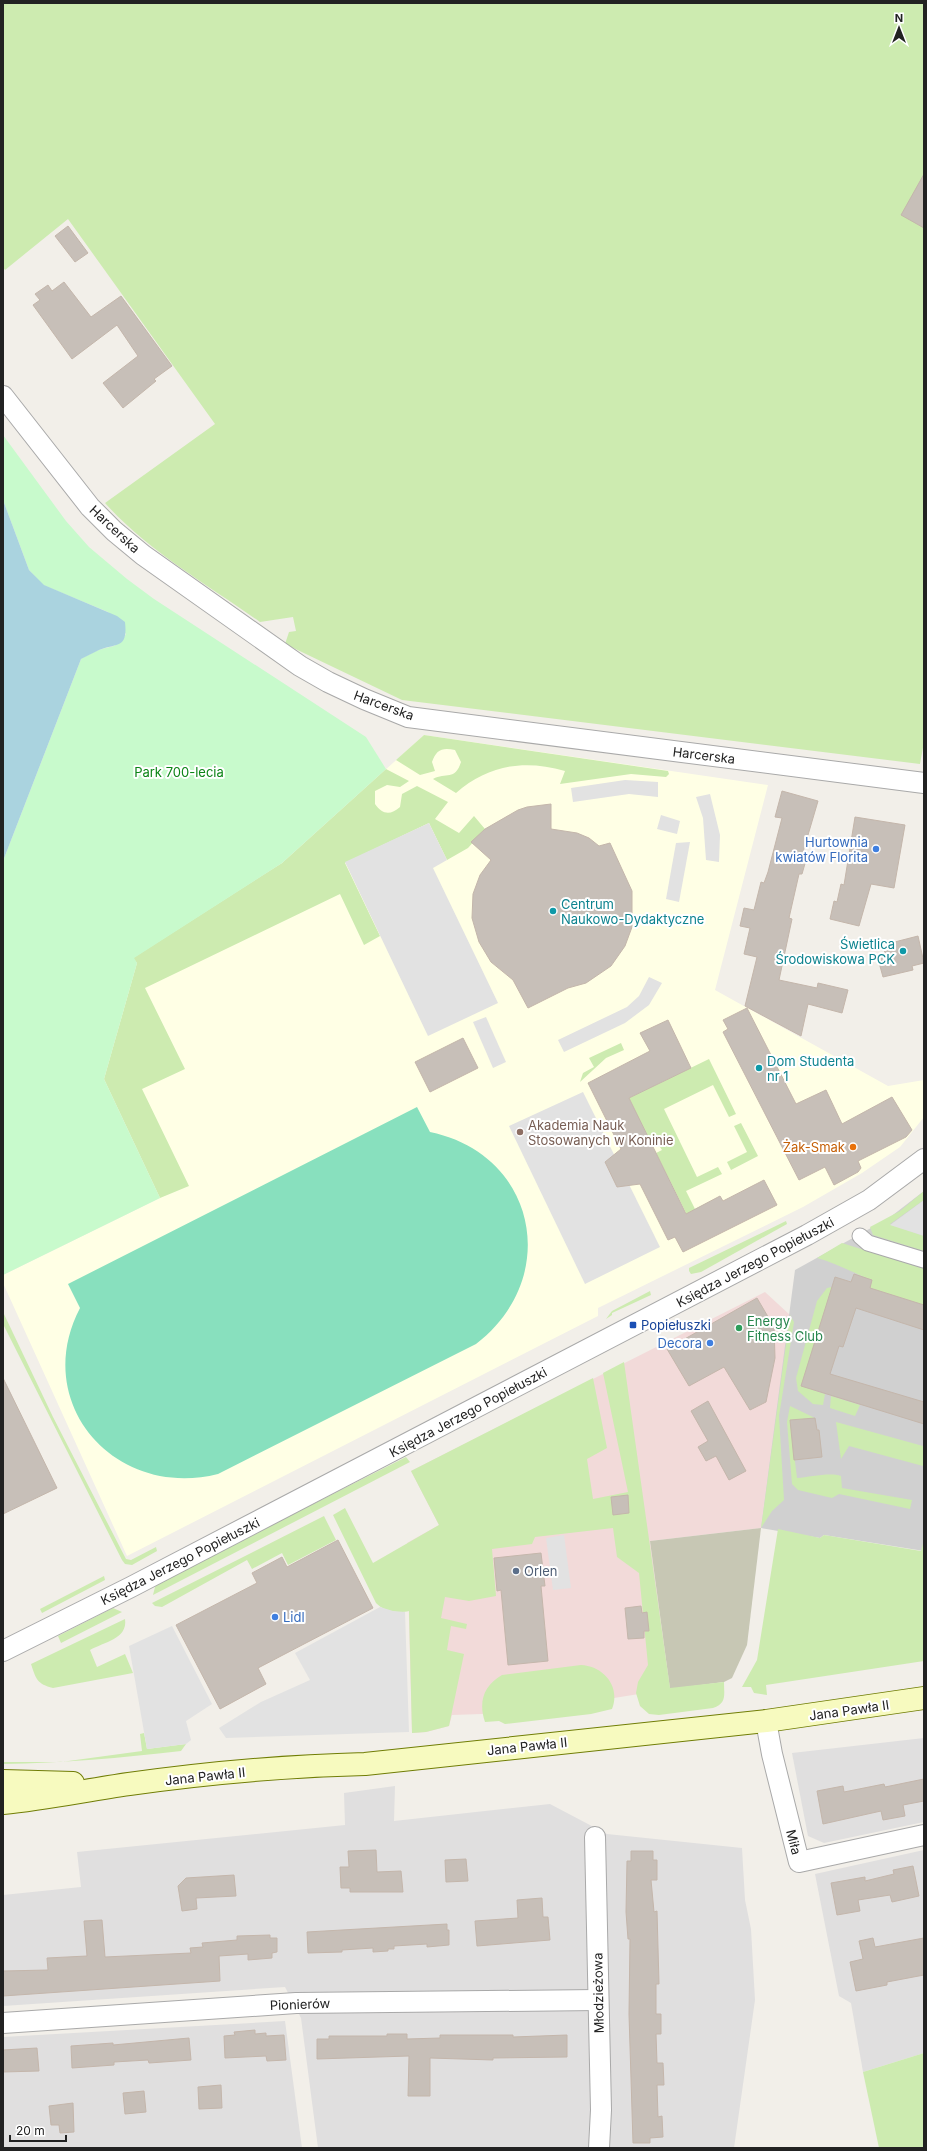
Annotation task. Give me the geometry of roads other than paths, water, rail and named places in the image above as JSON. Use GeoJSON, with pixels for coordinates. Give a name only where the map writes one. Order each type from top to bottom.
{"type":"FeatureCollection","features":[{"type":"Feature","properties":{"kind":"main road","name":"Jana Pawła II"},"geometry":{"type":"LineString","coordinates":[[3,1803],[29,1801],[130,1784],[307,1765],[365,1764],[766,1720],[924,1698]]}},
{"type":"Feature","properties":{"kind":"main road","name":"Jana Pawła II"},"geometry":{"type":"LineString","coordinates":[[3,1781],[130,1784]]}},
{"type":"Feature","properties":{"kind":"street","name":"Harcerska"},"geometry":{"type":"LineString","coordinates":[[3,396],[64,476],[114,531],[143,555],[272,647],[328,682],[364,699],[408,717],[924,783]]}},
{"type":"Feature","properties":{"kind":"street","name":"Księdza Jerzego Popiełuszki"},"geometry":{"type":"LineString","coordinates":[[3,1651],[103,1602],[807,1235],[869,1200],[924,1159]]}},
{"type":"Feature","properties":{"kind":"street"},"geometry":{"type":"LineString","coordinates":[[860,1236],[868,1243],[924,1260]]}},
{"type":"Feature","properties":{"kind":"street","name":"Miła"},"geometry":{"type":"LineString","coordinates":[[766,1720],[772,1754],[799,1862],[924,1836]]}},
{"type":"Feature","properties":{"kind":"street","name":"Młodzieżowa"},"geometry":{"type":"LineString","coordinates":[[595,1837],[601,2110],[600,2148]]}},
{"type":"Feature","properties":{"kind":"street","name":"Pionierów"},"geometry":{"type":"LineString","coordinates":[[3,2024],[296,2003],[598,2000]]}},
{"type":"Feature","properties":{"kind":"water"},"geometry":{"type":"Polygon","coordinates":[[[3,500],[29,570],[44,585],[117,616],[125,622],[125,637],[120,644],[99,650],[81,659],[3,861],[3,500]]]}},
{"type":"Feature","properties":{"kind":"place","name":"Hurtownia kwiatów Florita"},"geometry":{"type":"Point","coordinates":[876,849]}},
{"type":"Feature","properties":{"kind":"place","name":"Centrum Naukowo-Dydaktyczne"},"geometry":{"type":"Point","coordinates":[553,911]}},
{"type":"Feature","properties":{"kind":"place","name":"Świetlica Środowiskowa PCK"},"geometry":{"type":"Point","coordinates":[903,951]}},
{"type":"Feature","properties":{"kind":"place","name":"Dom Studenta nr 1"},"geometry":{"type":"Point","coordinates":[759,1068]}},
{"type":"Feature","properties":{"kind":"place","name":"Akademia Nauk Stosowanych w Koninie"},"geometry":{"type":"Point","coordinates":[520,1132]}},
{"type":"Feature","properties":{"kind":"place","name":"Żak-Smak"},"geometry":{"type":"Point","coordinates":[853,1147]}},
{"type":"Feature","properties":{"kind":"place","name":"Popiełuszki"},"geometry":{"type":"Point","coordinates":[633,1325]}},
{"type":"Feature","properties":{"kind":"place","name":"Energy Fitness Club"},"geometry":{"type":"Point","coordinates":[739,1328]}},
{"type":"Feature","properties":{"kind":"place","name":"Decora"},"geometry":{"type":"Point","coordinates":[710,1343]}},
{"type":"Feature","properties":{"kind":"place","name":"Orlen"},"geometry":{"type":"Point","coordinates":[516,1571]}},
{"type":"Feature","properties":{"kind":"place","name":"Lidl"},"geometry":{"type":"Point","coordinates":[275,1617]}},
{"type":"Feature","properties":{"kind":"park label","name":"Park 700-lecia"},"geometry":{"type":"Point","coordinates":[179,772]}}]}
